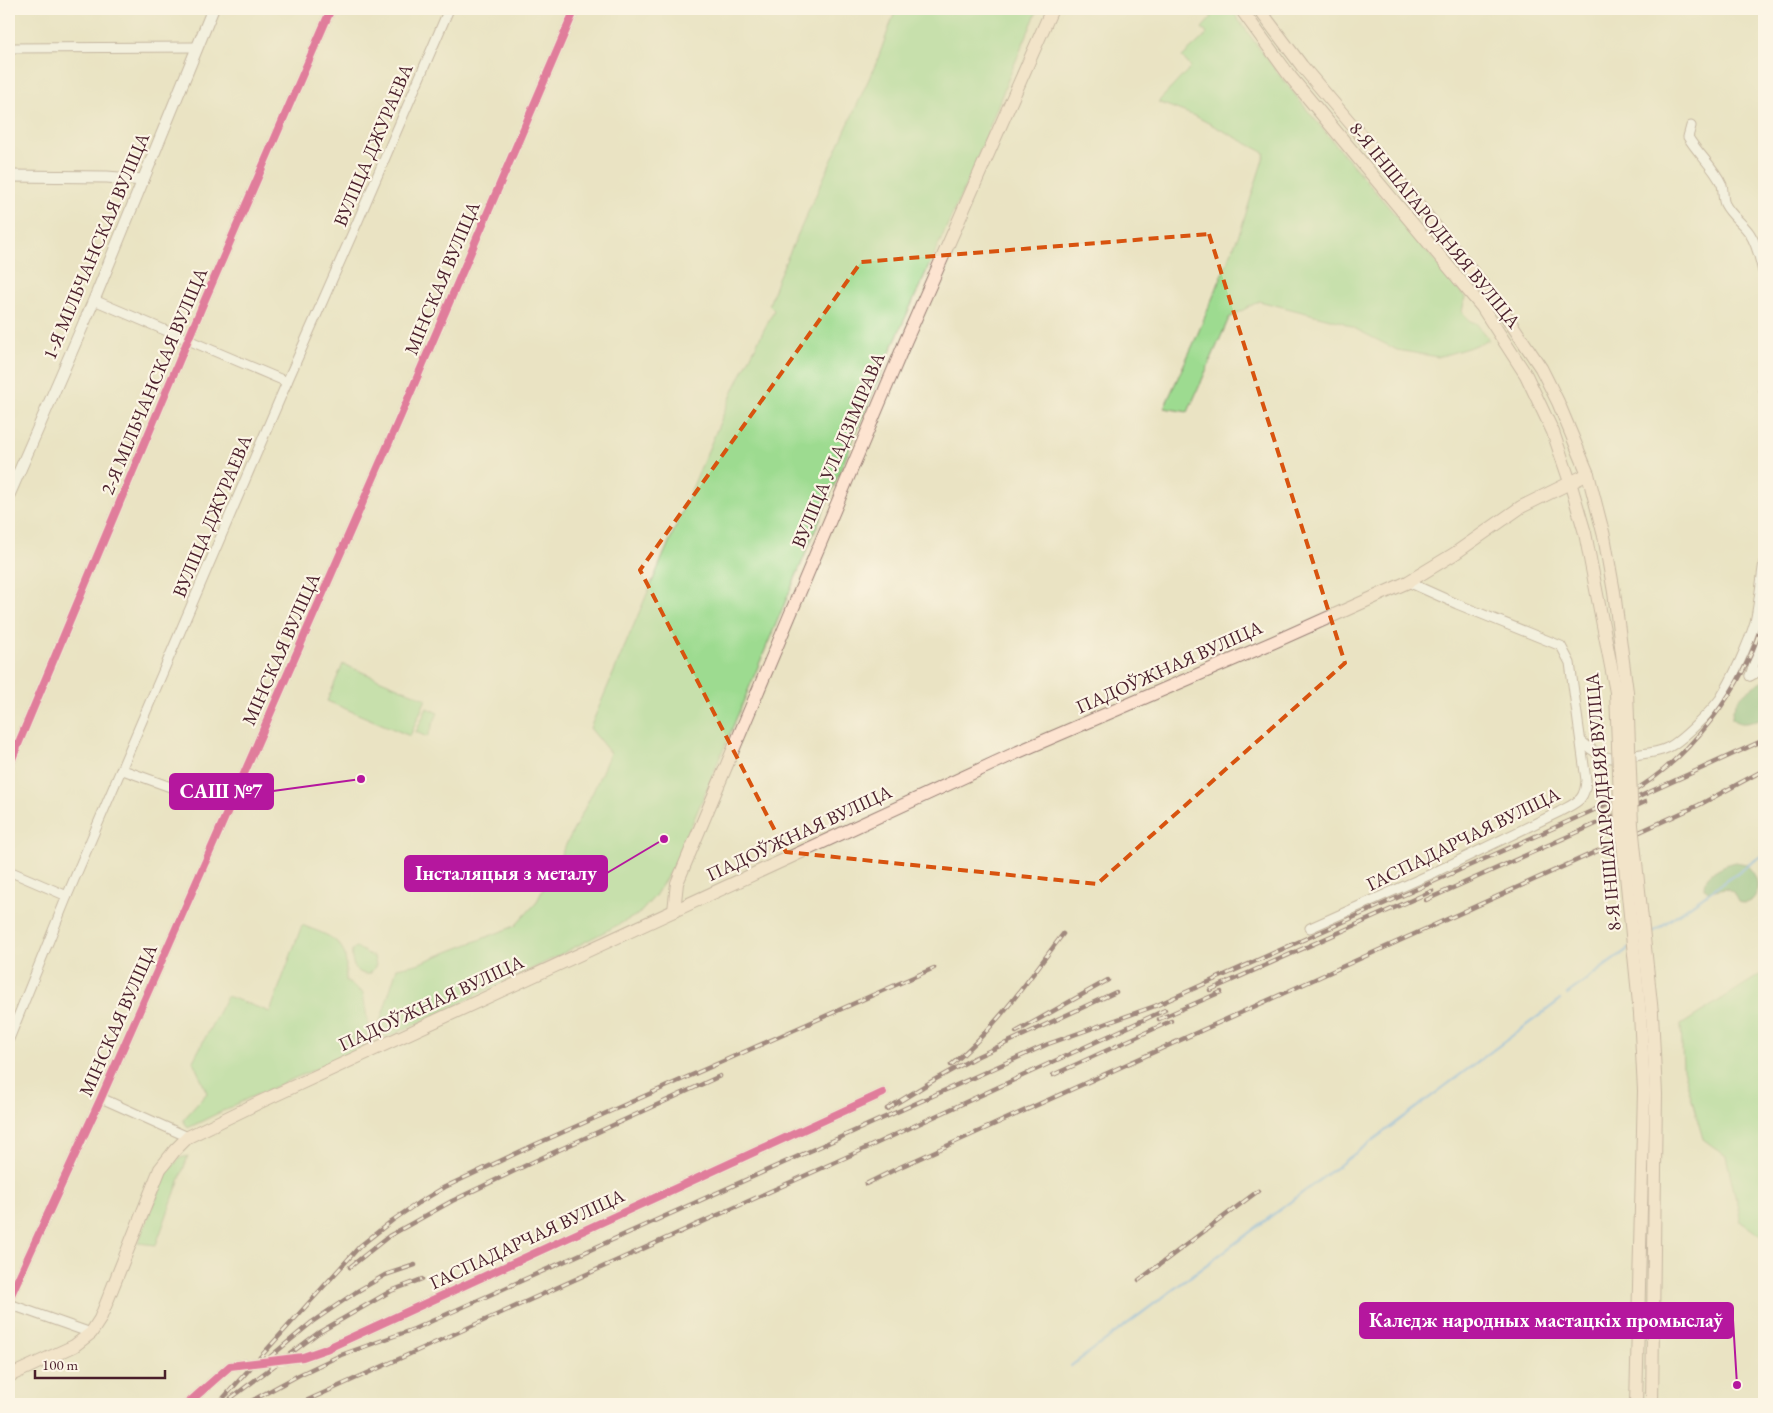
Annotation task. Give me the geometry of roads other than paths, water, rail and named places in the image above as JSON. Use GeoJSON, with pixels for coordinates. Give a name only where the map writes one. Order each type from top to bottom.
{"type":"FeatureCollection","features":[{"type":"Feature","properties":{"kind":"main road","name":"ВУЛІЦА УЛАДЗІМІРАВА"},"geometry":{"type":"LineString","coordinates":[[674,911],[677,883],[688,855],[906,340],[1052,9]]}},
{"type":"Feature","properties":{"kind":"main road","name":"8-Я ІНШАГАРОДНЯЯ ВУЛІЦА"},"geometry":{"type":"LineString","coordinates":[[1241,9],[1289,74],[1491,319],[1526,375],[1553,432],[1570,482],[1585,533],[1622,692]]}},
{"type":"Feature","properties":{"kind":"main road","name":"8-Я ІНШАГАРОДНЯЯ ВУЛІЦА"},"geometry":{"type":"LineString","coordinates":[[1259,9],[1302,66],[1380,158],[1496,301],[1542,368],[1588,474],[1604,536],[1610,573],[1622,692],[1646,1014],[1636,1404]]}},
{"type":"Feature","properties":{"kind":"main road","name":"ПАДОЎЖНАЯ ВУЛІЦА"},"geometry":{"type":"LineString","coordinates":[[91,1333],[107,1303],[160,1169],[188,1137],[1018,752],[1408,582],[1454,554],[1521,507],[1588,474]]}},
{"type":"Feature","properties":{"kind":"main road","name":"8-Я ІНШАГАРОДНЯЯ ВУЛІЦА"},"geometry":{"type":"LineString","coordinates":[[1646,1014],[1655,1055],[1656,1155],[1652,1404]]}},
{"type":"Feature","properties":{"kind":"main road"},"geometry":{"type":"LineString","coordinates":[[1643,1158],[1656,1155]]}},
{"type":"Feature","properties":{"kind":"main road"},"geometry":{"type":"LineString","coordinates":[[1638,1322],[1654,1322]]}},
{"type":"Feature","properties":{"kind":"main road"},"geometry":{"type":"LineString","coordinates":[[9,1376],[74,1346],[91,1333]]}},
{"type":"Feature","properties":{"kind":"street","name":"1-Я МІЛЬЧАНСКАЯ ВУЛІЦА"},"geometry":{"type":"LineString","coordinates":[[10,492],[94,300],[213,9]]}},
{"type":"Feature","properties":{"kind":"street","name":"2-Я МІЛЬЧАНСКАЯ ВУЛІЦА"},"geometry":{"type":"LineString","coordinates":[[9,766],[331,9]]}},
{"type":"Feature","properties":{"kind":"street","name":"ВУЛІЦА ДЖУРАЕВА"},"geometry":{"type":"LineString","coordinates":[[9,1039],[67,896],[449,9]]}},
{"type":"Feature","properties":{"kind":"street","name":"МІНСКАЯ ВУЛІЦА"},"geometry":{"type":"LineString","coordinates":[[9,1299],[102,1098],[417,379],[575,9]]}},
{"type":"Feature","properties":{"kind":"street"},"geometry":{"type":"LineString","coordinates":[[9,48],[197,48]]}},
{"type":"Feature","properties":{"kind":"street"},"geometry":{"type":"LineString","coordinates":[[1691,126],[1688,137],[1694,148],[1707,161],[1722,186],[1724,202],[1732,214],[1750,233],[1755,242],[1764,275]]}},
{"type":"Feature","properties":{"kind":"street"},"geometry":{"type":"LineString","coordinates":[[9,176],[107,177],[143,180]]}},
{"type":"Feature","properties":{"kind":"street"},"geometry":{"type":"LineString","coordinates":[[94,300],[287,382]]}},
{"type":"Feature","properties":{"kind":"street"},"geometry":{"type":"LineString","coordinates":[[1764,355],[1764,391]]}},
{"type":"Feature","properties":{"kind":"street"},"geometry":{"type":"LineString","coordinates":[[1582,742],[1594,752],[1606,758],[1622,758],[1657,752],[1669,748],[1683,738],[1719,700],[1738,663],[1755,622],[1764,562]]}},
{"type":"Feature","properties":{"kind":"street","name":"ГАСПАДАРЧАЯ ВУЛІЦА"},"geometry":{"type":"LineString","coordinates":[[1310,928],[1431,874],[1551,816],[1579,800],[1586,792],[1582,742],[1570,664],[1561,646],[1456,604],[1408,582]]}},
{"type":"Feature","properties":{"kind":"street"},"geometry":{"type":"LineString","coordinates":[[1764,634],[1750,676],[1764,669]]}},
{"type":"Feature","properties":{"kind":"street"},"geometry":{"type":"LineString","coordinates":[[122,770],[229,808]]}},
{"type":"Feature","properties":{"kind":"street"},"geometry":{"type":"LineString","coordinates":[[9,870],[67,896]]}},
{"type":"Feature","properties":{"kind":"street","name":"ГАСПАДАРЧАЯ ВУЛІЦА"},"geometry":{"type":"LineString","coordinates":[[187,1404],[230,1366],[303,1357],[326,1349],[882,1093]]}},
{"type":"Feature","properties":{"kind":"street","name":"МІНСКАЯ ВУЛІЦА"},"geometry":{"type":"LineString","coordinates":[[102,1098],[188,1137]]}},
{"type":"Feature","properties":{"kind":"street"},"geometry":{"type":"LineString","coordinates":[[9,1304],[91,1333]]}},
{"type":"Feature","properties":{"kind":"waterway"},"geometry":{"type":"LineString","coordinates":[[1647,936],[1764,854]]}},
{"type":"Feature","properties":{"kind":"waterway"},"geometry":{"type":"LineString","coordinates":[[1567,994],[1628,949]]}},
{"type":"Feature","properties":{"kind":"waterway"},"geometry":{"type":"LineString","coordinates":[[1071,1366],[1560,1000]]}},
{"type":"Feature","properties":{"kind":"railway"},"geometry":{"type":"LineString","coordinates":[[246,1404],[341,1355],[414,1329],[1048,1044],[1155,1006],[1623,797],[1647,783],[1670,765],[1711,720],[1729,695],[1744,669],[1756,642],[1764,616]]}},
{"type":"Feature","properties":{"kind":"railway"},"geometry":{"type":"LineString","coordinates":[[1632,800],[1764,740]]}},
{"type":"Feature","properties":{"kind":"railway"},"geometry":{"type":"LineString","coordinates":[[866,1184],[1699,805],[1764,770]]}},
{"type":"Feature","properties":{"kind":"railway"},"geometry":{"type":"LineString","coordinates":[[1426,900],[1645,802]]}},
{"type":"Feature","properties":{"kind":"railway"},"geometry":{"type":"LineString","coordinates":[[1210,990],[1432,891]]}},
{"type":"Feature","properties":{"kind":"railway"},"geometry":{"type":"LineString","coordinates":[[951,1065],[997,1019],[1063,934]]}},
{"type":"Feature","properties":{"kind":"railway"},"geometry":{"type":"LineString","coordinates":[[218,1404],[360,1246],[418,1203],[445,1187],[534,1145],[934,968]]}},
{"type":"Feature","properties":{"kind":"railway"},"geometry":{"type":"LineString","coordinates":[[1016,1032],[1108,980]]}},
{"type":"Feature","properties":{"kind":"railway"},"geometry":{"type":"LineString","coordinates":[[887,1109],[974,1058],[1116,992]]}},
{"type":"Feature","properties":{"kind":"railway"},"geometry":{"type":"LineString","coordinates":[[1159,1019],[1221,992]]}},
{"type":"Feature","properties":{"kind":"railway"},"geometry":{"type":"LineString","coordinates":[[299,1404],[862,1150],[1165,1010]]}},
{"type":"Feature","properties":{"kind":"railway"},"geometry":{"type":"LineString","coordinates":[[1053,1075],[1171,1021]]}},
{"type":"Feature","properties":{"kind":"railway"},"geometry":{"type":"LineString","coordinates":[[350,1267],[389,1236],[452,1201],[720,1076]]}},
{"type":"Feature","properties":{"kind":"railway"},"geometry":{"type":"LineString","coordinates":[[1139,1280],[1258,1191]]}},
{"type":"Feature","properties":{"kind":"railway"},"geometry":{"type":"LineString","coordinates":[[270,1357],[312,1322],[356,1292],[385,1275],[415,1265]]}},
{"type":"Feature","properties":{"kind":"railway"},"geometry":{"type":"LineString","coordinates":[[231,1398],[318,1333],[391,1291],[422,1279]]}},
{"type":"Feature","properties":{"kind":"place","name":"САШ №7"},"geometry":{"type":"Point","coordinates":[361,779]}},
{"type":"Feature","properties":{"kind":"place","name":"Інсталяцыя з металу"},"geometry":{"type":"Point","coordinates":[664,839]}},
{"type":"Feature","properties":{"kind":"place","name":"Каледж народных мастацкіх промыслаў"},"geometry":{"type":"Point","coordinates":[1737,1385]}}]}
